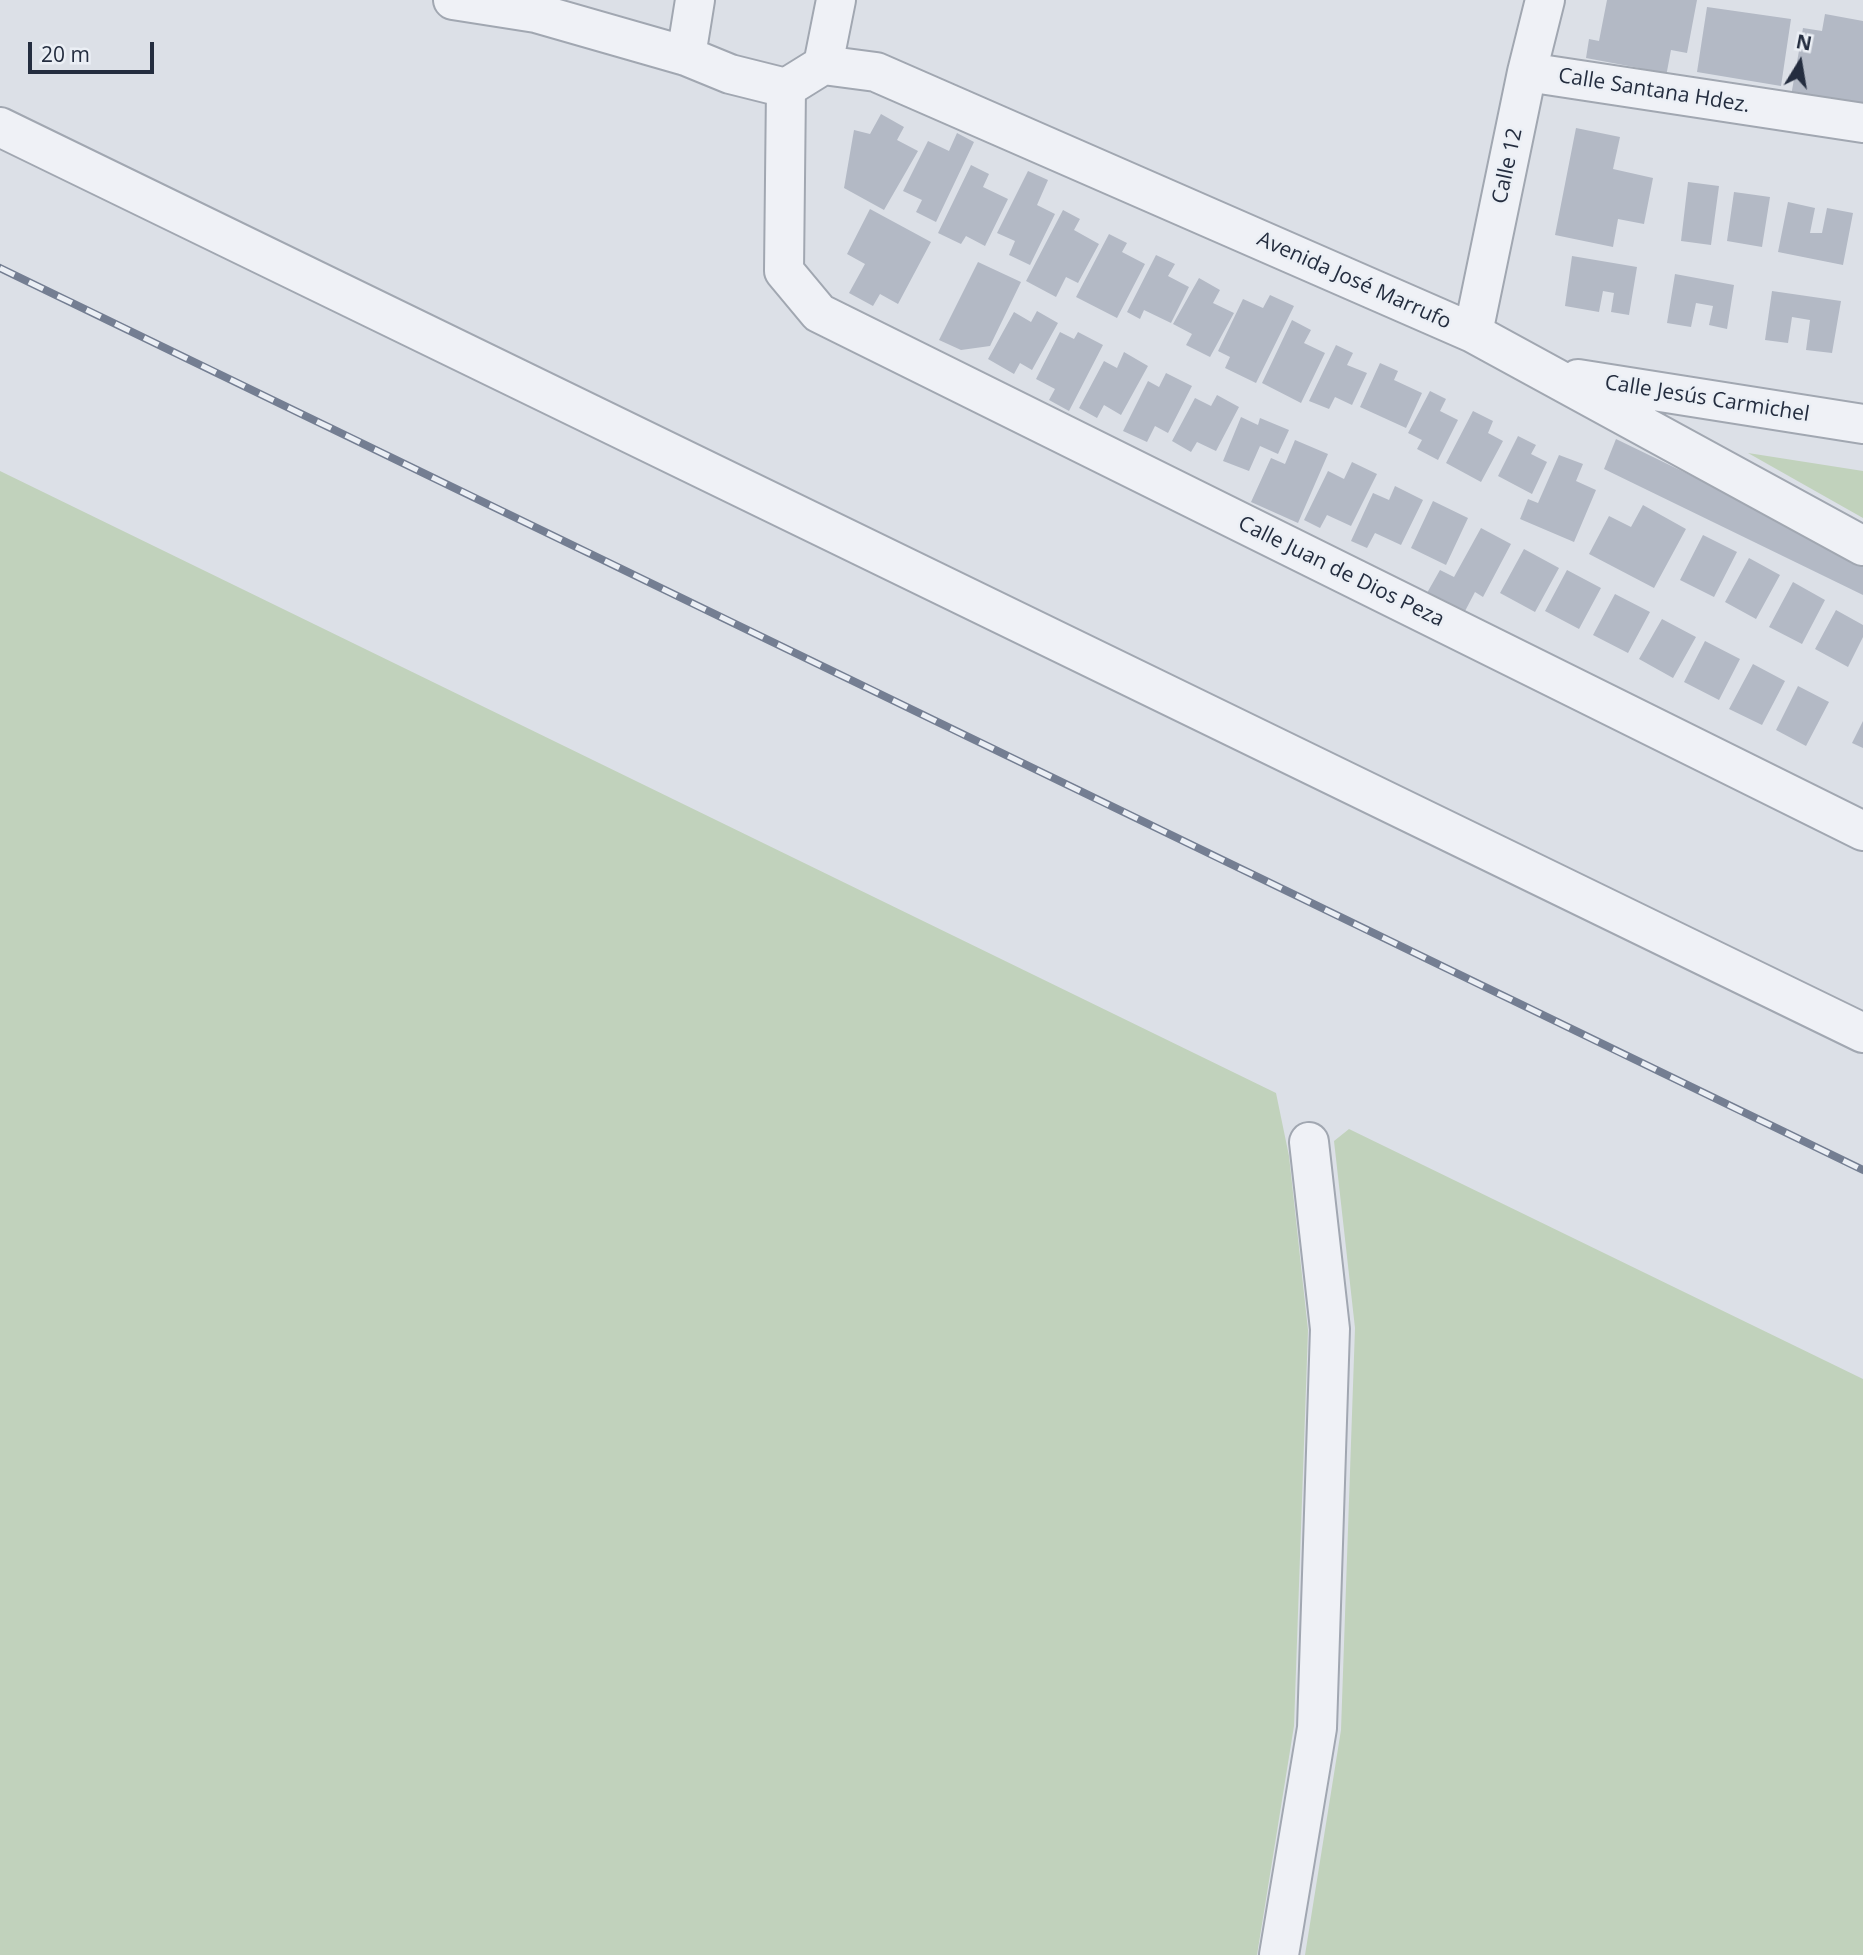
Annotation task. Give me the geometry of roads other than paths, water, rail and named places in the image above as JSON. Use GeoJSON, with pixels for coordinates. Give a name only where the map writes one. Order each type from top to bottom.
{"type":"FeatureCollection","features":[{"type":"Feature","properties":{"kind":"street"},"geometry":{"type":"LineString","coordinates":[[453,0],[537,13],[686,56],[730,74],[786,88],[823,65],[836,0]]}},
{"type":"Feature","properties":{"kind":"street"},"geometry":{"type":"LineString","coordinates":[[686,56],[695,0]]}},
{"type":"Feature","properties":{"kind":"street","name":"Calle 12"},"geometry":{"type":"LineString","coordinates":[[1473,333],[1527,72],[1545,0]]}},
{"type":"Feature","properties":{"kind":"street","name":"Avenida José Marrufo"},"geometry":{"type":"LineString","coordinates":[[823,65],[876,72],[1473,333],[1863,547]]}},
{"type":"Feature","properties":{"kind":"street","name":"Calle Santana Hdez."},"geometry":{"type":"LineString","coordinates":[[1527,72],[1863,124]]}},
{"type":"Feature","properties":{"kind":"street","name":"Calle Juan de Dios Peza"},"geometry":{"type":"LineString","coordinates":[[786,88],[784,271],[819,313],[1863,831]]}},
{"type":"Feature","properties":{"kind":"street"},"geometry":{"type":"LineString","coordinates":[[0,127],[1863,1033]]}},
{"type":"Feature","properties":{"kind":"street","name":"Calle Jesús Carmichel"},"geometry":{"type":"LineString","coordinates":[[1550,375],[1863,424]]}},
{"type":"Feature","properties":{"kind":"street"},"geometry":{"type":"LineString","coordinates":[[1279,1955],[1317,1714],[1330,1329],[1309,1142]]}},
{"type":"Feature","properties":{"kind":"railway"},"geometry":{"type":"LineString","coordinates":[[0,268],[1863,1170]]}}]}
